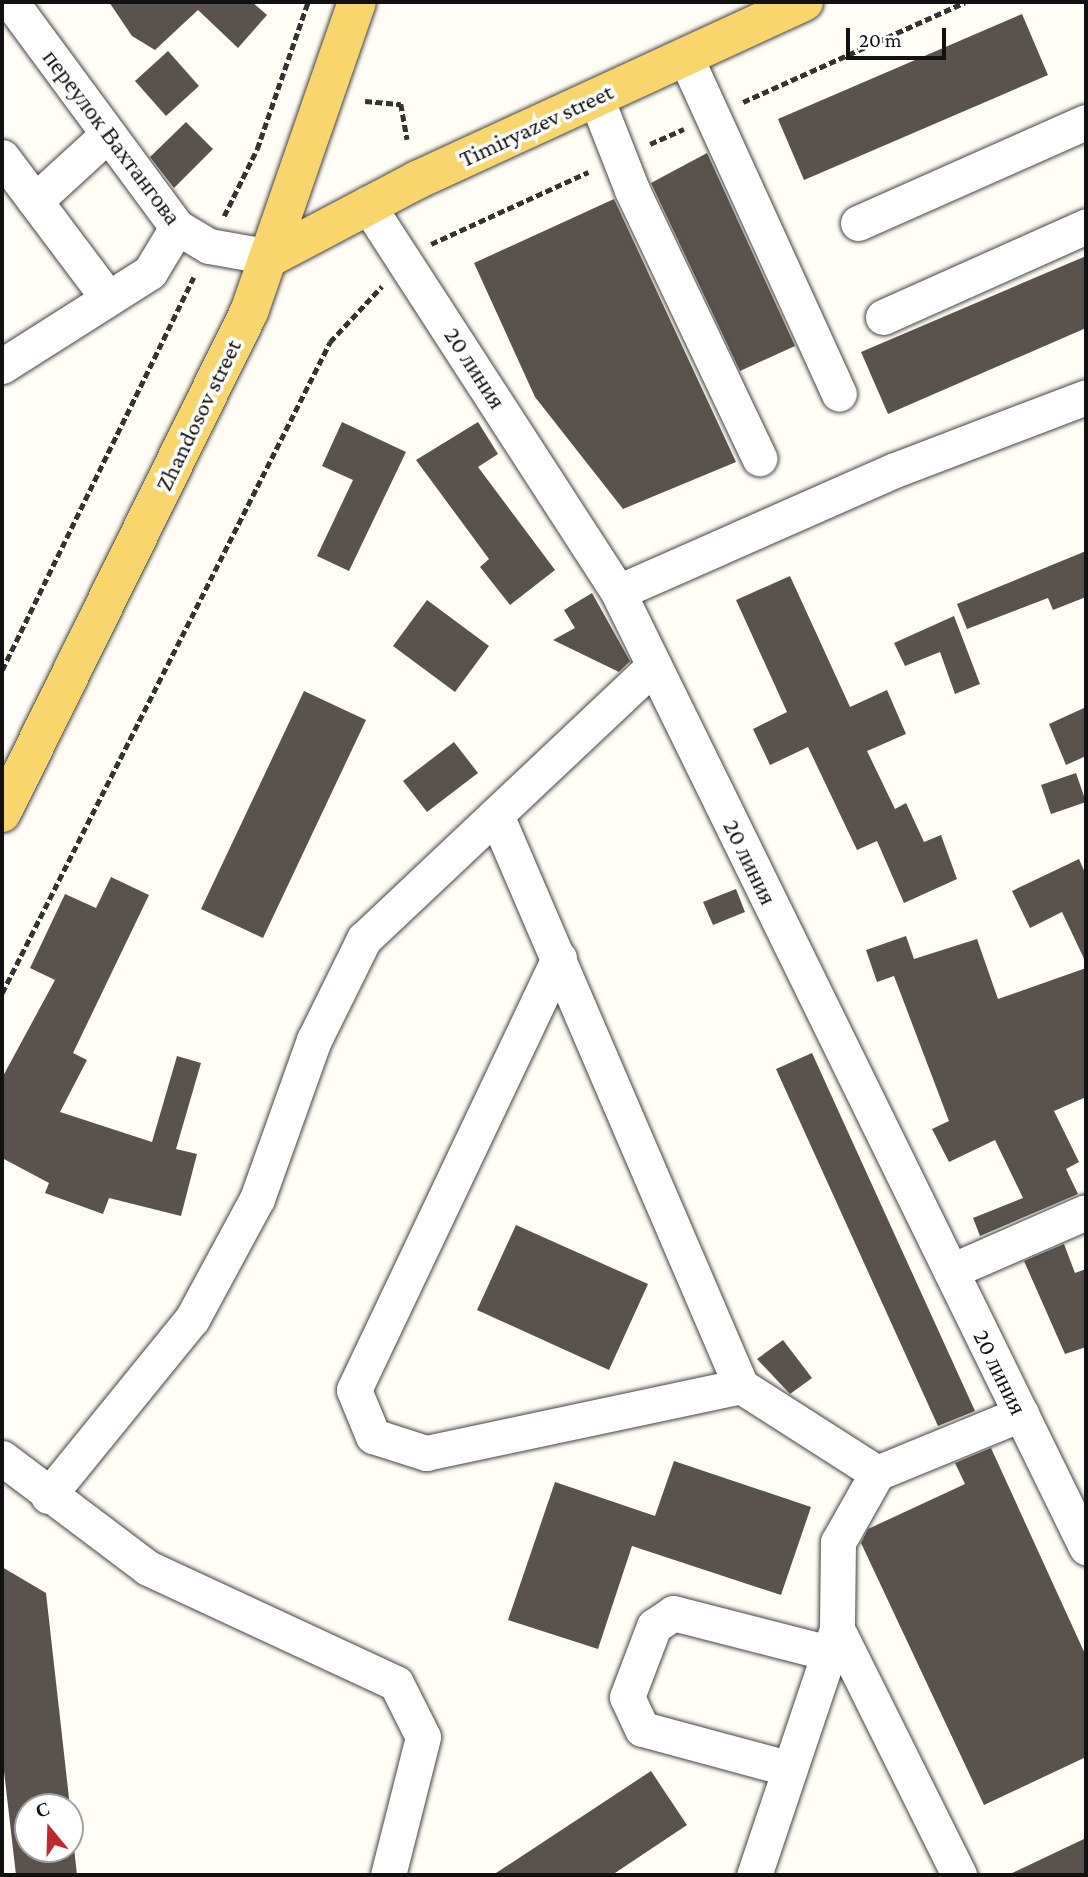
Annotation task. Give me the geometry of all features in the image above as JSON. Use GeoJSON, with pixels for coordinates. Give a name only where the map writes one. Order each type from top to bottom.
{"type":"FeatureCollection","features":[{"type":"Feature","properties":{"kind":"main road","name":"Zhandosov street"},"geometry":{"type":"LineString","coordinates":[[2,813],[271,257],[357,2]]}},
{"type":"Feature","properties":{"kind":"main road","name":"Timiryazev street"},"geometry":{"type":"LineString","coordinates":[[271,257],[367,204],[804,2]]}},
{"type":"Feature","properties":{"kind":"street","name":"переулок Вахтангова"},"geometry":{"type":"LineString","coordinates":[[11,2],[106,136],[177,227],[209,246],[271,257]]}},
{"type":"Feature","properties":{"kind":"street"},"geometry":{"type":"LineString","coordinates":[[685,56],[839,394]]}},
{"type":"Feature","properties":{"kind":"street"},"geometry":{"type":"LineString","coordinates":[[596,98],[759,458]]}},
{"type":"Feature","properties":{"kind":"street"},"geometry":{"type":"LineString","coordinates":[[858,223],[1083,132]]}},
{"type":"Feature","properties":{"kind":"street"},"geometry":{"type":"LineString","coordinates":[[35,201],[106,136]]}},
{"type":"Feature","properties":{"kind":"street"},"geometry":{"type":"LineString","coordinates":[[2,157],[108,298]]}},
{"type":"Feature","properties":{"kind":"street","name":"20 линия"},"geometry":{"type":"LineString","coordinates":[[367,204],[406,260],[618,592],[1021,1415],[1081,1525]]}},
{"type":"Feature","properties":{"kind":"street"},"geometry":{"type":"LineString","coordinates":[[883,317],[1086,226]]}},
{"type":"Feature","properties":{"kind":"street"},"geometry":{"type":"LineString","coordinates":[[2,366],[150,272],[177,227]]}},
{"type":"Feature","properties":{"kind":"street"},"geometry":{"type":"LineString","coordinates":[[618,592],[895,470],[1086,397]]}},
{"type":"Feature","properties":{"kind":"street"},"geometry":{"type":"LineString","coordinates":[[48,1496],[192,1319],[257,1199],[314,1040],[364,939],[654,666]]}},
{"type":"Feature","properties":{"kind":"street"},"geometry":{"type":"LineString","coordinates":[[496,815],[741,1387],[877,1473]]}},
{"type":"Feature","properties":{"kind":"street"},"geometry":{"type":"LineString","coordinates":[[559,958],[354,1390],[373,1436],[426,1453],[741,1387]]}},
{"type":"Feature","properties":{"kind":"street"},"geometry":{"type":"LineString","coordinates":[[951,1271],[1086,1212]]}},
{"type":"Feature","properties":{"kind":"street"},"geometry":{"type":"LineString","coordinates":[[754,1875],[787,1768],[833,1641],[838,1542],[877,1473],[1021,1415]]}},
{"type":"Feature","properties":{"kind":"street"},"geometry":{"type":"LineString","coordinates":[[2,1458],[48,1496],[148,1568],[396,1683],[423,1737],[388,1875]]}},
{"type":"Feature","properties":{"kind":"street"},"geometry":{"type":"LineString","coordinates":[[787,1768],[642,1729],[626,1697],[654,1626],[673,1613],[833,1641]]}},
{"type":"Feature","properties":{"kind":"street"},"geometry":{"type":"LineString","coordinates":[[833,1641],[960,1875]]}},
{"type":"Feature","properties":{"kind":"path"},"geometry":{"type":"LineString","coordinates":[[2,670],[257,149],[308,2]]}},
{"type":"Feature","properties":{"kind":"path"},"geometry":{"type":"LineString","coordinates":[[2,993],[330,342],[406,260],[622,157],[965,2]]}},
{"type":"Feature","properties":{"kind":"path"},"geometry":{"type":"LineString","coordinates":[[365,101],[401,104],[407,139]]}},
{"type":"Feature","properties":{"kind":"building"},"geometry":{"type":"Polygon","coordinates":[[[109,2],[252,2],[267,15],[238,48],[198,10],[155,50],[132,36],[109,2]]]}},
{"type":"Feature","properties":{"kind":"building"},"geometry":{"type":"Polygon","coordinates":[[[1022,14],[1048,75],[804,180],[778,119],[1022,14]]]}},
{"type":"Feature","properties":{"kind":"building"},"geometry":{"type":"Polygon","coordinates":[[[168,51],[199,86],[166,116],[135,81],[168,51]]]}},
{"type":"Feature","properties":{"kind":"building"},"geometry":{"type":"Polygon","coordinates":[[[186,122],[213,149],[174,188],[150,157],[186,122]]]}},
{"type":"Feature","properties":{"kind":"building"},"geometry":{"type":"Polygon","coordinates":[[[707,153],[795,346],[740,371],[651,183],[707,153]]]}},
{"type":"Feature","properties":{"kind":"building"},"geometry":{"type":"Polygon","coordinates":[[[614,199],[736,462],[623,509],[535,397],[474,263],[614,199]]]}},
{"type":"Feature","properties":{"kind":"building"},"geometry":{"type":"Polygon","coordinates":[[[1086,256],[1086,328],[888,414],[861,352],[1086,256]]]}},
{"type":"Feature","properties":{"kind":"building"},"geometry":{"type":"Polygon","coordinates":[[[342,422],[406,452],[349,571],[317,556],[353,480],[322,466],[342,422]]]}},
{"type":"Feature","properties":{"kind":"building"},"geometry":{"type":"Polygon","coordinates":[[[478,422],[498,454],[478,467],[555,570],[510,605],[480,567],[489,559],[416,460],[478,422]]]}},
{"type":"Feature","properties":{"kind":"building"},"geometry":{"type":"Polygon","coordinates":[[[1086,551],[1086,597],[1053,610],[1048,598],[967,629],[957,604],[1086,551]]]}},
{"type":"Feature","properties":{"kind":"building"},"geometry":{"type":"Polygon","coordinates":[[[790,576],[850,707],[887,690],[906,734],[867,751],[895,809],[906,803],[924,842],[941,835],[957,879],[904,903],[877,841],[857,850],[808,747],[770,765],[753,729],[787,712],[736,600],[790,576]]]}},
{"type":"Feature","properties":{"kind":"building"},"geometry":{"type":"Polygon","coordinates":[[[592,593],[630,661],[619,672],[553,640],[575,628],[564,610],[592,593]]]}},
{"type":"Feature","properties":{"kind":"building"},"geometry":{"type":"Polygon","coordinates":[[[427,600],[489,646],[455,692],[393,646],[427,600]]]}},
{"type":"Feature","properties":{"kind":"building"},"geometry":{"type":"Polygon","coordinates":[[[954,616],[980,684],[955,694],[940,652],[905,666],[894,643],[954,616]]]}},
{"type":"Feature","properties":{"kind":"building"},"geometry":{"type":"Polygon","coordinates":[[[304,691],[366,720],[263,938],[201,909],[304,691]]]}},
{"type":"Feature","properties":{"kind":"building"},"geometry":{"type":"Polygon","coordinates":[[[1086,707],[1086,756],[1066,765],[1049,724],[1086,707]]]}},
{"type":"Feature","properties":{"kind":"building"},"geometry":{"type":"Polygon","coordinates":[[[454,742],[478,773],[427,812],[403,781],[454,742]]]}},
{"type":"Feature","properties":{"kind":"building"},"geometry":{"type":"Polygon","coordinates":[[[1076,773],[1086,802],[1051,814],[1041,785],[1076,773]]]}},
{"type":"Feature","properties":{"kind":"building"},"geometry":{"type":"Polygon","coordinates":[[[1079,859],[1086,875],[1086,963],[1062,912],[1030,928],[1012,891],[1079,859]]]}},
{"type":"Feature","properties":{"kind":"building"},"geometry":{"type":"Polygon","coordinates":[[[111,877],[149,895],[73,1053],[87,1060],[60,1112],[152,1142],[177,1056],[201,1063],[176,1149],[197,1154],[181,1216],[109,1198],[103,1214],[45,1193],[49,1183],[2,1158],[2,1078],[55,980],[30,968],[65,894],[96,908],[111,877]]]}},
{"type":"Feature","properties":{"kind":"building"},"geometry":{"type":"Polygon","coordinates":[[[736,889],[745,912],[713,925],[703,902],[736,889]]]}},
{"type":"Feature","properties":{"kind":"building"},"geometry":{"type":"Polygon","coordinates":[[[906,936],[914,959],[977,939],[998,999],[1086,968],[1086,1097],[1054,1111],[1079,1162],[1066,1169],[1078,1194],[980,1236],[973,1218],[1023,1198],[995,1140],[949,1162],[932,1129],[949,1121],[894,976],[877,982],[866,950],[906,936]]]}},
{"type":"Feature","properties":{"kind":"building"},"geometry":{"type":"Polygon","coordinates":[[[812,1053],[975,1411],[938,1426],[776,1069],[812,1053]]]}},
{"type":"Feature","properties":{"kind":"building"},"geometry":{"type":"Polygon","coordinates":[[[516,1225],[648,1284],[609,1370],[477,1310],[516,1225]]]}},
{"type":"Feature","properties":{"kind":"building"},"geometry":{"type":"Polygon","coordinates":[[[1064,1244],[1075,1273],[1086,1269],[1086,1347],[1065,1354],[1024,1261],[1064,1244]]]}},
{"type":"Feature","properties":{"kind":"building"},"geometry":{"type":"Polygon","coordinates":[[[783,1340],[812,1378],[790,1394],[757,1359],[783,1340]]]}},
{"type":"Feature","properties":{"kind":"building"},"geometry":{"type":"Polygon","coordinates":[[[991,1448],[1086,1656],[1086,1757],[984,1805],[861,1543],[868,1529],[965,1484],[955,1463],[991,1448]]]}},
{"type":"Feature","properties":{"kind":"building"},"geometry":{"type":"Polygon","coordinates":[[[674,1461],[811,1507],[781,1595],[632,1546],[598,1649],[508,1620],[555,1482],[655,1516],[674,1461]]]}},
{"type":"Feature","properties":{"kind":"building"},"geometry":{"type":"Polygon","coordinates":[[[2,1567],[46,1593],[68,1793],[14,1793],[14,1858],[2,1754],[2,1567]]]}},
{"type":"Feature","properties":{"kind":"building"},"geometry":{"type":"Polygon","coordinates":[[[651,1771],[687,1825],[612,1875],[493,1875],[651,1771]]]}},
{"type":"Feature","properties":{"kind":"building"},"geometry":{"type":"Polygon","coordinates":[[[1086,1838],[1086,1875],[1008,1875],[1086,1838]]]}},
{"type":"Feature","properties":{"kind":"building"},"geometry":{"type":"Polygon","coordinates":[[[15,1863],[76,1863],[77,1875],[16,1875],[15,1863]]]}}]}
